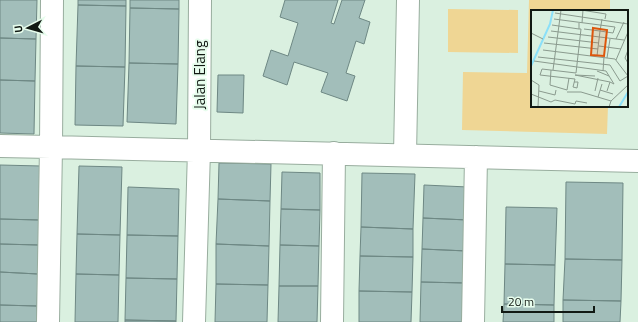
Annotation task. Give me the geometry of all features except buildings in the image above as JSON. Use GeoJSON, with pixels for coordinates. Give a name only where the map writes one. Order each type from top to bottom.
{"type":"FeatureCollection","features":[{"type":"Feature","properties":{"kind":"street"},"geometry":{"type":"LineString","coordinates":[[48,322],[52,0]]}},
{"type":"Feature","properties":{"kind":"street","name":"Jalan Elang"},"geometry":{"type":"LineString","coordinates":[[194,322],[199,150],[200,0]]}},
{"type":"Feature","properties":{"kind":"street"},"geometry":{"type":"LineString","coordinates":[[406,155],[408,0]]}},
{"type":"Feature","properties":{"kind":"street"},"geometry":{"type":"LineString","coordinates":[[0,146],[638,161]]}},
{"type":"Feature","properties":{"kind":"street"},"geometry":{"type":"LineString","coordinates":[[332,322],[334,153]]}},
{"type":"Feature","properties":{"kind":"street"},"geometry":{"type":"LineString","coordinates":[[472,322],[476,157]]}},
{"type":"Feature","properties":{"kind":"shaded area"},"geometry":{"type":"Polygon","coordinates":[[[529,0],[610,0],[610,10],[531,10],[531,107],[608,107],[607,134],[462,130],[463,72],[527,73],[529,0]]]}},
{"type":"Feature","properties":{"kind":"shaded area"},"geometry":{"type":"Polygon","coordinates":[[[448,9],[518,10],[518,53],[448,52],[448,9]]]}}]}
